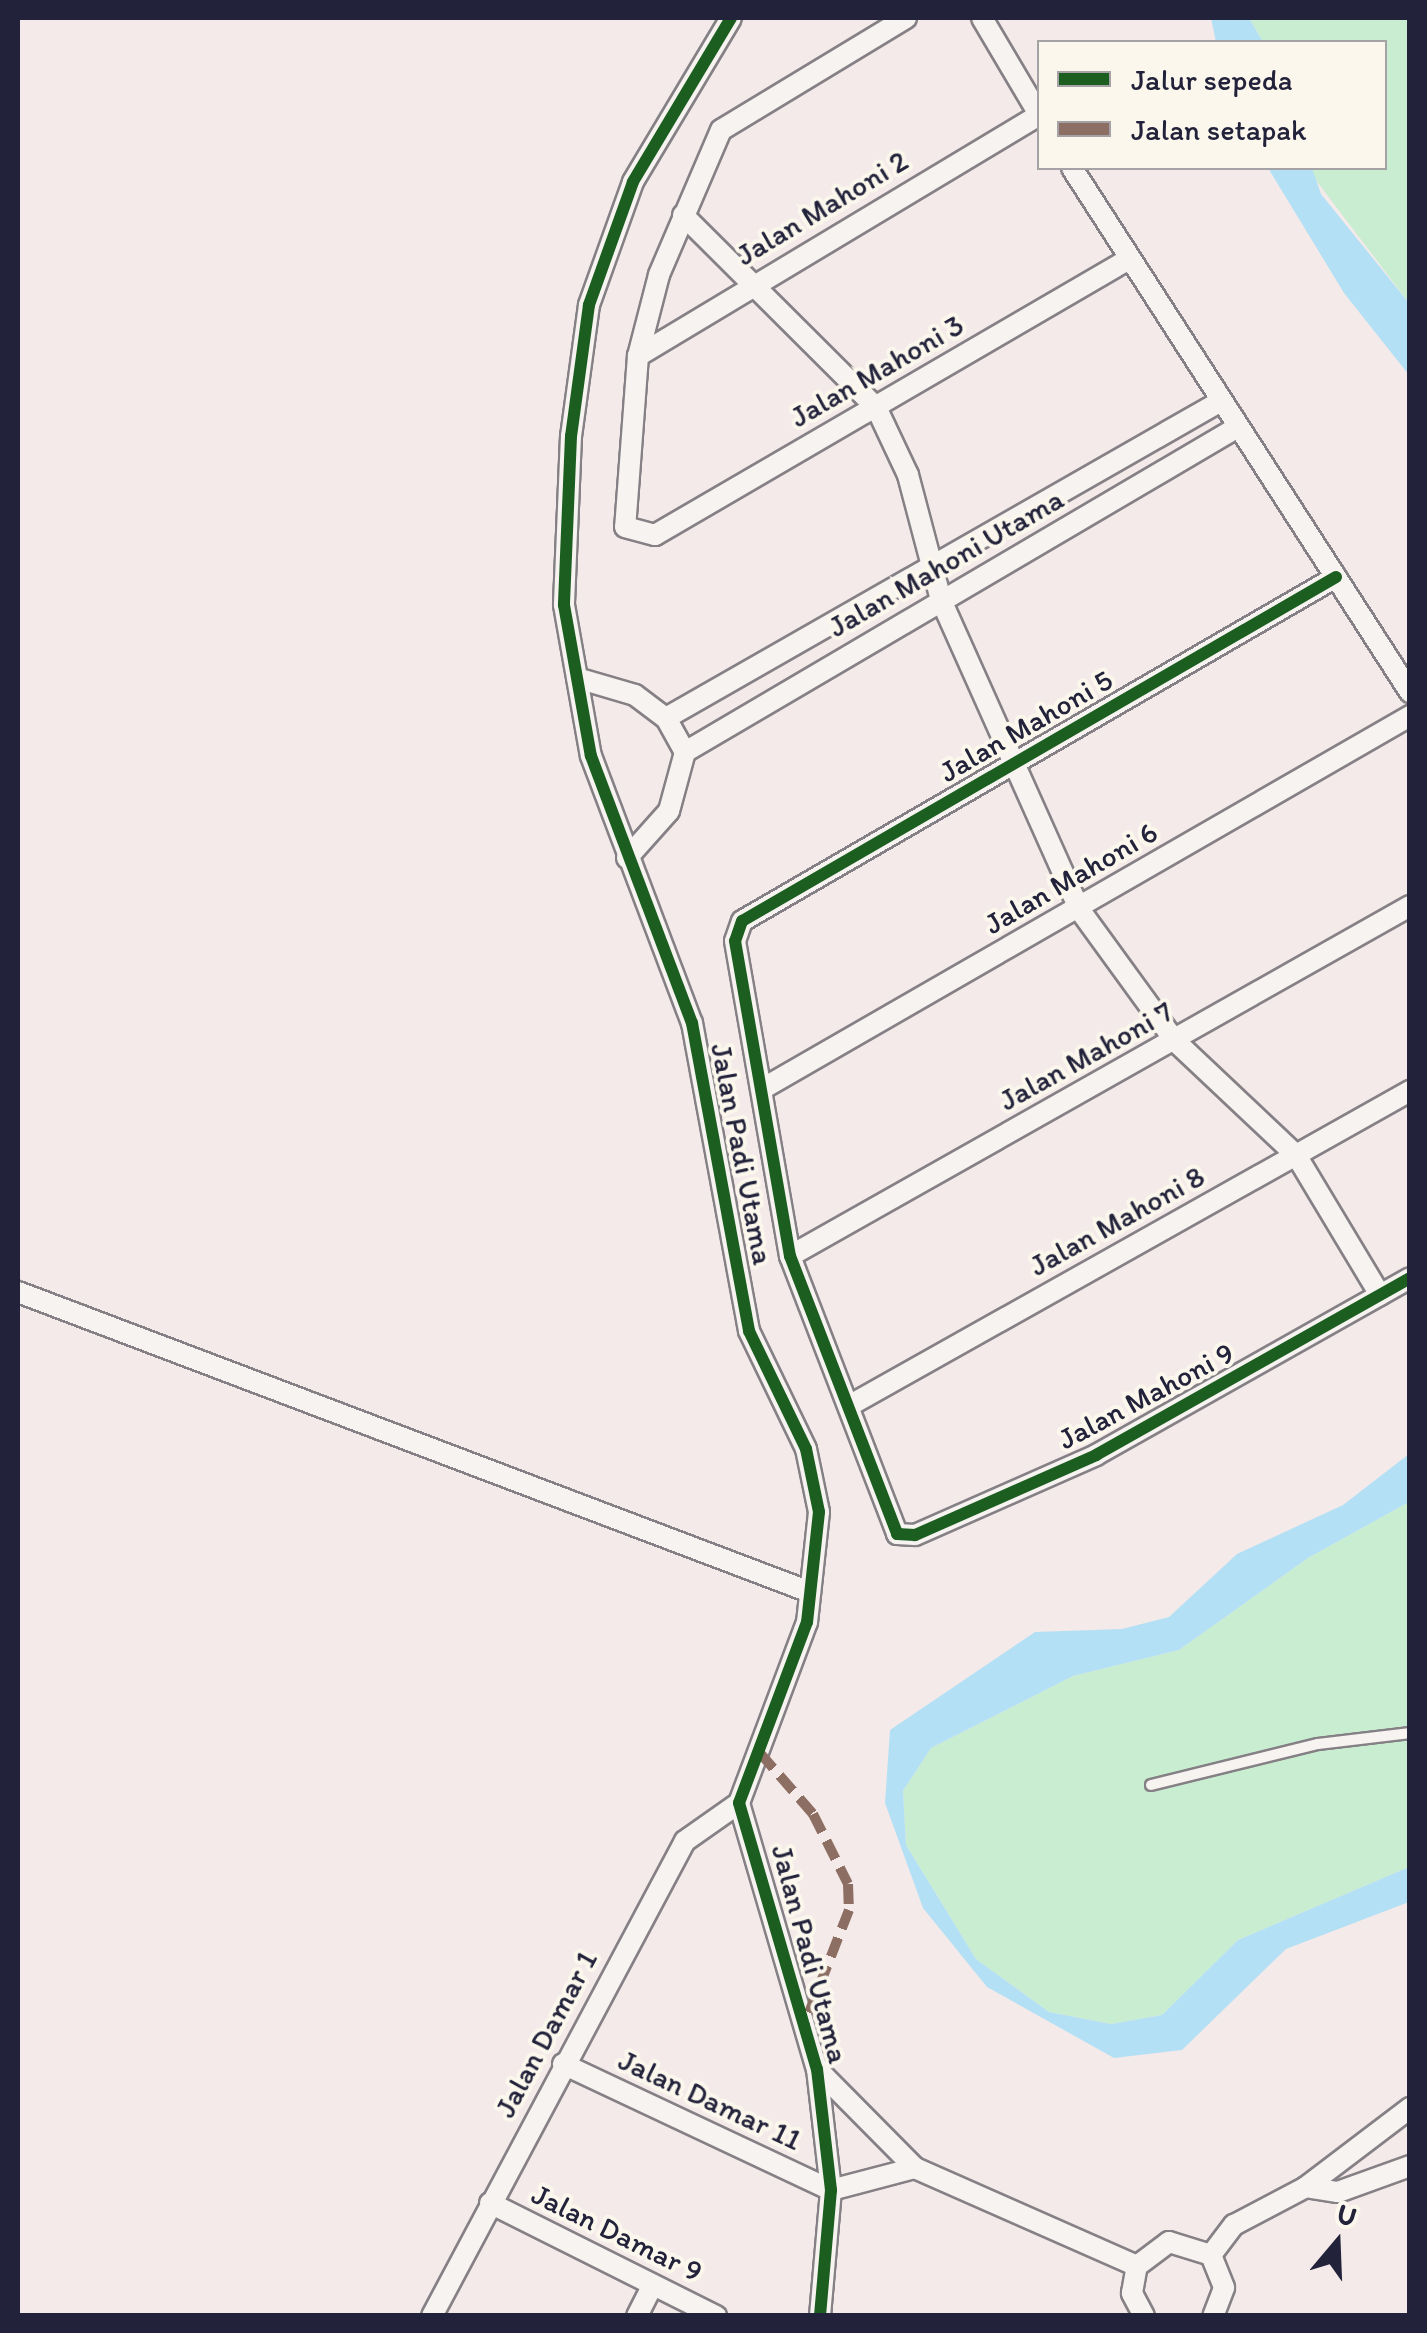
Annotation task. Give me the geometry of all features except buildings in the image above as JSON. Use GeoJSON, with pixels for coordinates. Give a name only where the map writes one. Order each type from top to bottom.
{"type":"FeatureCollection","features":[{"type":"Feature","properties":{"kind":"street","name":"Jalan Padi Utama"},"geometry":{"type":"LineString","coordinates":[[731,18],[634,182],[589,305],[564,563],[577,678],[591,756],[692,1022],[749,1331],[806,1449],[819,1512],[810,1592],[739,1804],[818,2068],[831,2190],[820,2316]]}},
{"type":"Feature","properties":{"kind":"street"},"geometry":{"type":"LineString","coordinates":[[638,356],[683,214],[721,130],[906,18]]}},
{"type":"Feature","properties":{"kind":"street"},"geometry":{"type":"LineString","coordinates":[[982,18],[1037,112]]}},
{"type":"Feature","properties":{"kind":"street","name":"Jalan Mahoni 2"},"geometry":{"type":"LineString","coordinates":[[638,356],[747,286],[1037,116]]}},
{"type":"Feature","properties":{"kind":"street"},"geometry":{"type":"LineString","coordinates":[[1073,170],[1410,692]]}},
{"type":"Feature","properties":{"kind":"street"},"geometry":{"type":"LineString","coordinates":[[683,214],[747,286],[876,407],[936,571],[941,600],[1079,908],[1175,1041],[1296,1155],[1380,1295]]}},
{"type":"Feature","properties":{"kind":"street","name":"Jalan Mahoni 3"},"geometry":{"type":"LineString","coordinates":[[638,356],[621,510],[625,528],[655,535],[1129,259]]}},
{"type":"Feature","properties":{"kind":"street","name":"Jalan Mahoni Utama"},"geometry":{"type":"LineString","coordinates":[[666,718],[936,571],[1222,402]]}},
{"type":"Feature","properties":{"kind":"street","name":"Jalan Mahoni Utama"},"geometry":{"type":"LineString","coordinates":[[685,752],[1238,427]]}},
{"type":"Feature","properties":{"kind":"street","name":"Jalan Mahoni 5"},"geometry":{"type":"LineString","coordinates":[[762,1089],[735,941],[742,921],[1336,577]]}},
{"type":"Feature","properties":{"kind":"street"},"geometry":{"type":"LineString","coordinates":[[577,678],[635,695],[666,718],[685,752],[670,811],[627,858]]}},
{"type":"Feature","properties":{"kind":"street","name":"Jalan Mahoni 6"},"geometry":{"type":"LineString","coordinates":[[762,1089],[1410,716]]}},
{"type":"Feature","properties":{"kind":"street","name":"Jalan Mahoni 7"},"geometry":{"type":"LineString","coordinates":[[790,1256],[1410,906]]}},
{"type":"Feature","properties":{"kind":"street"},"geometry":{"type":"LineString","coordinates":[[762,1089],[790,1256],[854,1403]]}},
{"type":"Feature","properties":{"kind":"street","name":"Jalan Mahoni 8"},"geometry":{"type":"LineString","coordinates":[[854,1403],[1410,1091]]}},
{"type":"Feature","properties":{"kind":"street","name":"Jalan Mahoni 9"},"geometry":{"type":"LineString","coordinates":[[854,1403],[897,1534],[915,1534],[1096,1455],[1410,1278]]}},
{"type":"Feature","properties":{"kind":"street"},"geometry":{"type":"LineString","coordinates":[[18,1292],[810,1592]]}},
{"type":"Feature","properties":{"kind":"street","name":"Jalan Damar 1"},"geometry":{"type":"LineString","coordinates":[[432,2316],[685,1840],[739,1804]]}},
{"type":"Feature","properties":{"kind":"street","name":"Jalan Damar 11"},"geometry":{"type":"LineString","coordinates":[[564,2064],[831,2190]]}},
{"type":"Feature","properties":{"kind":"street"},"geometry":{"type":"LineString","coordinates":[[818,2068],[915,2168],[1136,2266]]}},
{"type":"Feature","properties":{"kind":"street"},"geometry":{"type":"LineString","coordinates":[[1211,2255],[1234,2225],[1306,2186],[1410,2108]]}},
{"type":"Feature","properties":{"kind":"street"},"geometry":{"type":"LineString","coordinates":[[1306,2186],[1338,2192],[1410,2166]]}},
{"type":"Feature","properties":{"kind":"street"},"geometry":{"type":"LineString","coordinates":[[831,2190],[915,2168]]}},
{"type":"Feature","properties":{"kind":"street","name":"Jalan Damar 9"},"geometry":{"type":"LineString","coordinates":[[490,2204],[716,2316]]}},
{"type":"Feature","properties":{"kind":"street"},"geometry":{"type":"LineString","coordinates":[[1144,2316],[1132,2293],[1136,2266],[1168,2242],[1211,2255]]}},
{"type":"Feature","properties":{"kind":"street"},"geometry":{"type":"LineString","coordinates":[[1211,2255],[1224,2288],[1213,2316]]}},
{"type":"Feature","properties":{"kind":"street"},"geometry":{"type":"LineString","coordinates":[[637,2316],[653,2285]]}},
{"type":"Feature","properties":{"kind":"lane"},"geometry":{"type":"LineString","coordinates":[[1151,1785],[1318,1744],[1410,1733]]}},
{"type":"Feature","properties":{"kind":"green space"},"geometry":{"type":"Polygon","coordinates":[[[1249,18],[1409,18],[1409,303],[1312,175],[1312,170],[1387,170],[1387,40],[1262,40],[1249,18]]]}},
{"type":"Feature","properties":{"kind":"green space"},"geometry":{"type":"Polygon","coordinates":[[[1409,1502],[1409,1867],[1238,1940],[1162,2015],[1111,2024],[1049,2012],[976,1959],[906,1845],[903,1791],[931,1748],[1073,1676],[1179,1650],[1308,1558],[1409,1502]]]}},
{"type":"Feature","properties":{"kind":"water"},"geometry":{"type":"Polygon","coordinates":[[[1211,18],[1249,18],[1262,40],[1216,40],[1211,18]]]}},
{"type":"Feature","properties":{"kind":"water"},"geometry":{"type":"Polygon","coordinates":[[[1269,170],[1313,170],[1321,194],[1409,303],[1409,375],[1344,293],[1269,170]]]}},
{"type":"Feature","properties":{"kind":"water"},"geometry":{"type":"Polygon","coordinates":[[[1409,1454],[1409,1502],[1308,1558],[1179,1650],[1073,1676],[931,1748],[903,1791],[906,1845],[976,1959],[1049,2012],[1111,2024],[1162,2015],[1238,1940],[1409,1867],[1409,1902],[1286,1949],[1182,2050],[1114,2058],[987,1987],[923,1908],[885,1803],[890,1730],[1035,1632],[1122,1629],[1169,1617],[1237,1554],[1343,1505],[1409,1454]]]}},
{"type":"Feature","properties":{"kind":"marked path"},"geometry":{"type":"LineString","coordinates":[[760,1753],[813,1814],[848,1884],[849,1910],[805,2023]]}},
{"type":"Feature","properties":{"kind":"cycle path"},"geometry":{"type":"LineString","coordinates":[[731,18],[633,182],[589,305],[571,436],[564,605],[591,756],[692,1023],[749,1331],[806,1449],[819,1512],[807,1622],[739,1803],[817,2069],[831,2190],[820,2316]]}},
{"type":"Feature","properties":{"kind":"cycle path"},"geometry":{"type":"LineString","coordinates":[[1336,577],[742,921],[735,941],[790,1256],[897,1534],[915,1535],[1096,1455],[1410,1278]]}}]}
